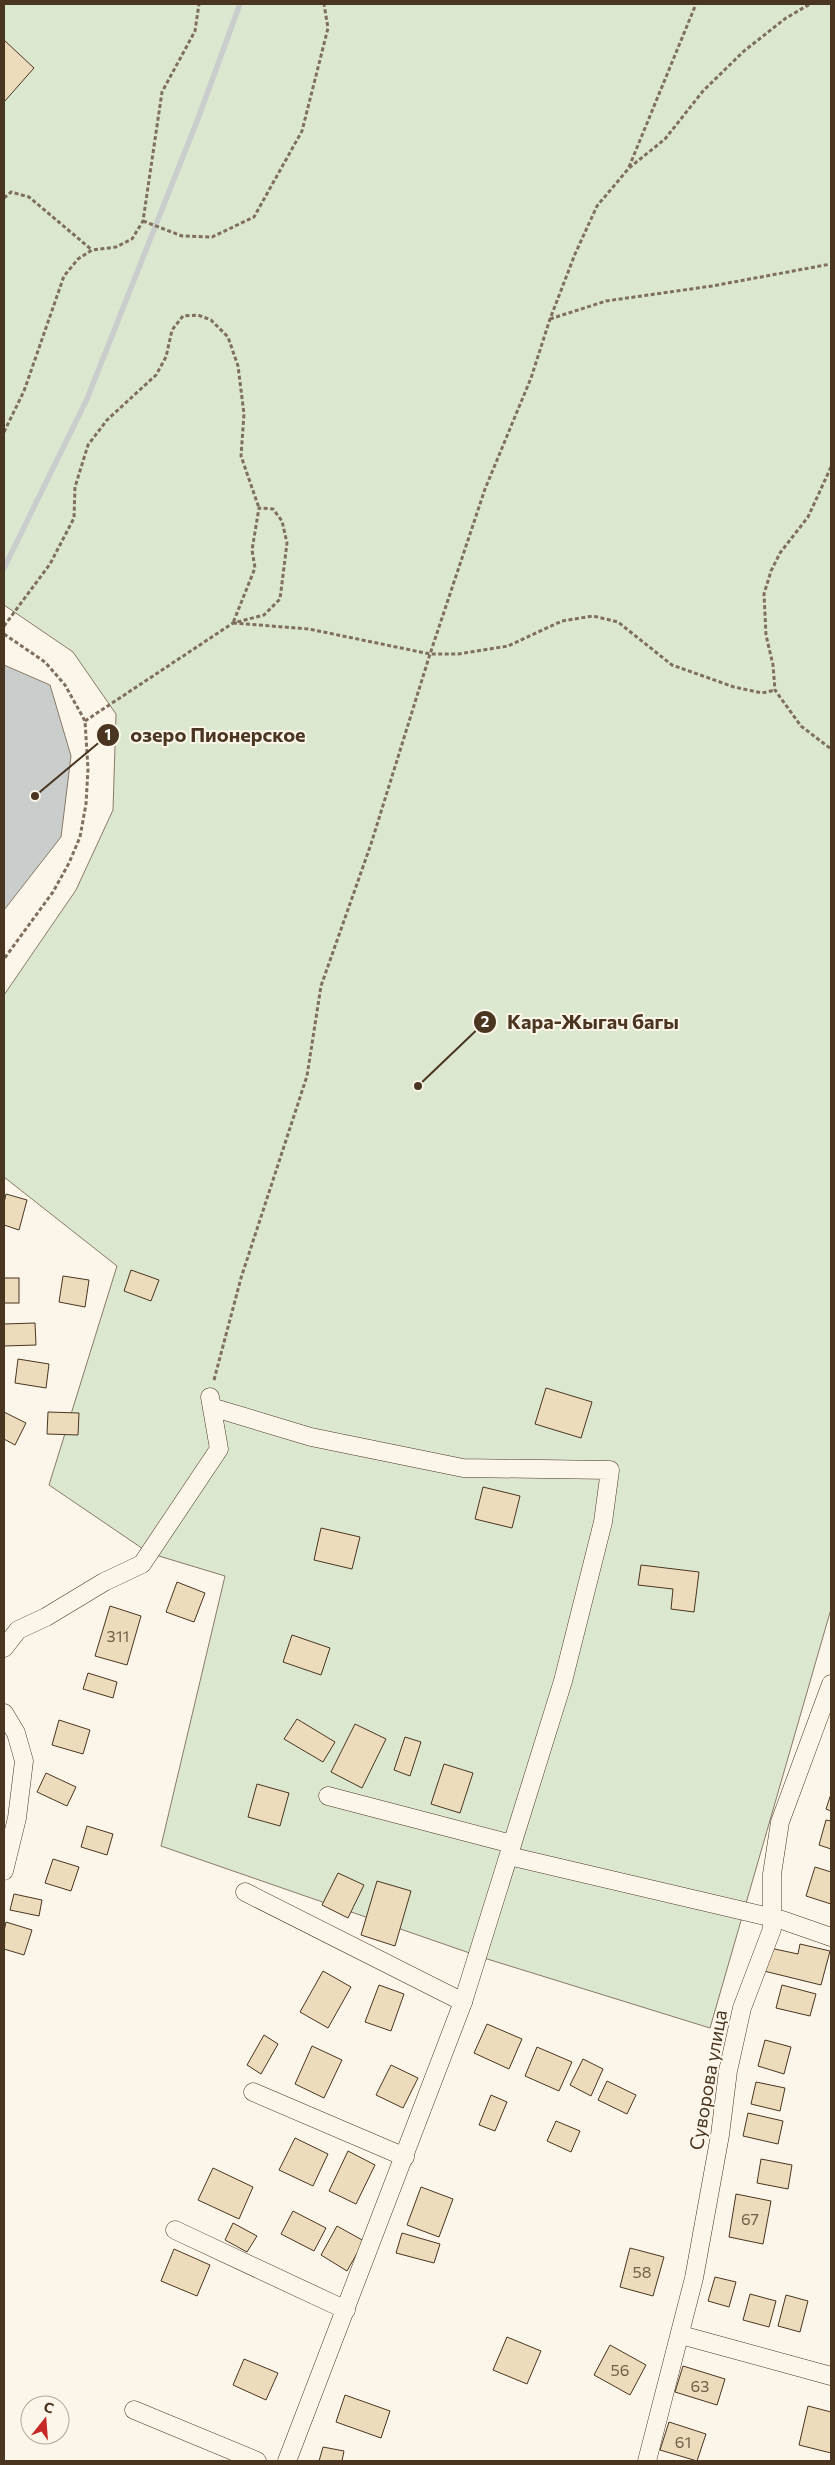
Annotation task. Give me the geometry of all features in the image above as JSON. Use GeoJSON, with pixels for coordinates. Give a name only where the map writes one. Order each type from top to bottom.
{"type":"FeatureCollection","features":[{"type":"Feature","properties":{"kind":"street"},"geometry":{"type":"LineString","coordinates":[[4,1648],[18,1630],[142,1564],[219,1449],[214,1403],[311,1437],[463,1468],[610,1470],[603,1522],[563,1681],[463,2002],[287,2461]]}},
{"type":"Feature","properties":{"kind":"street","name":"Суворова улица"},"geometry":{"type":"LineString","coordinates":[[647,2461],[681,2335],[694,2278],[720,2135],[728,2071],[742,2008],[772,1929],[772,1874],[780,1822],[831,1684]]}},
{"type":"Feature","properties":{"kind":"street"},"geometry":{"type":"LineString","coordinates":[[4,1713],[16,1733],[24,1761],[17,1818],[4,1871]]}},
{"type":"Feature","properties":{"kind":"street"},"geometry":{"type":"LineString","coordinates":[[328,1796],[510,1850],[772,1918],[831,1937]]}},
{"type":"Feature","properties":{"kind":"street"},"geometry":{"type":"LineString","coordinates":[[245,1892],[463,2002]]}},
{"type":"Feature","properties":{"kind":"street"},"geometry":{"type":"LineString","coordinates":[[253,2092],[405,2157]]}},
{"type":"Feature","properties":{"kind":"street"},"geometry":{"type":"LineString","coordinates":[[175,2230],[346,2310]]}},
{"type":"Feature","properties":{"kind":"street"},"geometry":{"type":"LineString","coordinates":[[681,2335],[831,2376]]}},
{"type":"Feature","properties":{"kind":"street"},"geometry":{"type":"LineString","coordinates":[[134,2410],[257,2461]]}},
{"type":"Feature","properties":{"kind":"path"},"geometry":{"type":"LineString","coordinates":[[4,432],[24,390],[64,276],[78,259],[92,250],[116,247],[132,239],[143,221],[162,92],[195,31],[199,4]]}},
{"type":"Feature","properties":{"kind":"path"},"geometry":{"type":"LineString","coordinates":[[143,221],[182,236],[212,237],[254,217],[302,131],[328,28],[324,4]]}},
{"type":"Feature","properties":{"kind":"path"},"geometry":{"type":"LineString","coordinates":[[628,168],[696,4]]}},
{"type":"Feature","properties":{"kind":"path"},"geometry":{"type":"LineString","coordinates":[[214,1403],[244,1269],[307,1076],[321,986],[371,844],[430,654],[485,489],[531,378],[550,319],[597,206],[628,168],[665,139],[703,91],[744,50],[786,18],[810,4]]}},
{"type":"Feature","properties":{"kind":"path"},"geometry":{"type":"LineString","coordinates":[[4,198],[11,192],[29,197],[92,250]]}},
{"type":"Feature","properties":{"kind":"path"},"geometry":{"type":"LineString","coordinates":[[550,319],[606,301],[712,286],[831,264]]}},
{"type":"Feature","properties":{"kind":"path"},"geometry":{"type":"LineString","coordinates":[[4,626],[50,564],[74,518],[76,487],[88,445],[107,420],[156,375],[166,357],[172,330],[183,316],[198,315],[211,320],[228,337],[238,366],[244,414],[241,456],[259,508],[252,550],[255,568],[233,623]]}},
{"type":"Feature","properties":{"kind":"path"},"geometry":{"type":"LineString","coordinates":[[831,467],[808,517],[770,571],[764,594],[766,634],[775,690],[801,726],[831,749]]}},
{"type":"Feature","properties":{"kind":"path"},"geometry":{"type":"LineString","coordinates":[[85,721],[233,623],[264,615],[280,599],[288,543],[282,521],[272,509],[259,508]]}},
{"type":"Feature","properties":{"kind":"path"},"geometry":{"type":"LineString","coordinates":[[233,623],[309,629],[430,654],[458,654],[508,646],[562,621],[593,616],[618,622],[672,665],[734,687],[762,693],[775,690]]}},
{"type":"Feature","properties":{"kind":"path"},"geometry":{"type":"LineString","coordinates":[[4,634],[45,662],[65,686],[85,721],[87,778],[86,804],[80,837],[69,863],[53,892],[4,959]]}},
{"type":"Feature","properties":{"kind":"green space"},"geometry":{"type":"Polygon","coordinates":[[[4,4],[831,4],[831,1609],[710,2028],[484,1958],[161,1846],[225,1576],[149,1553],[49,1485],[117,1266],[4,1177],[4,995],[76,890],[113,810],[116,714],[73,652],[4,605],[4,4]]]}},
{"type":"Feature","properties":{"kind":"shaded area"},"geometry":{"type":"Polygon","coordinates":[[[4,665],[50,685],[71,756],[61,837],[4,910],[4,665]]]}},
{"type":"Feature","properties":{"kind":"building"},"geometry":{"type":"Polygon","coordinates":[[[4,40],[34,68],[4,102],[4,40]]]}},
{"type":"Feature","properties":{"kind":"building"},"geometry":{"type":"Polygon","coordinates":[[[6,1194],[27,1200],[19,1230],[4,1225],[6,1194]]]}},
{"type":"Feature","properties":{"kind":"building"},"geometry":{"type":"Polygon","coordinates":[[[131,1270],[159,1280],[151,1301],[124,1291],[131,1270]]]}},
{"type":"Feature","properties":{"kind":"building"},"geometry":{"type":"Polygon","coordinates":[[[63,1276],[89,1280],[85,1307],[59,1302],[63,1276]]]}},
{"type":"Feature","properties":{"kind":"building"},"geometry":{"type":"Polygon","coordinates":[[[4,1278],[19,1278],[19,1303],[4,1303],[4,1278]]]}},
{"type":"Feature","properties":{"kind":"building"},"geometry":{"type":"Polygon","coordinates":[[[35,1323],[36,1345],[4,1346],[4,1324],[35,1323]]]}},
{"type":"Feature","properties":{"kind":"building"},"geometry":{"type":"Polygon","coordinates":[[[18,1359],[49,1364],[46,1388],[15,1383],[18,1359]]]}},
{"type":"Feature","properties":{"kind":"building"},"geometry":{"type":"Polygon","coordinates":[[[546,1388],[592,1402],[581,1438],[535,1424],[546,1388]]]}},
{"type":"Feature","properties":{"kind":"building"},"geometry":{"type":"Polygon","coordinates":[[[4,1412],[26,1423],[15,1445],[4,1439],[4,1412]]]}},
{"type":"Feature","properties":{"kind":"building"},"geometry":{"type":"Polygon","coordinates":[[[48,1412],[79,1413],[78,1435],[47,1434],[48,1412]]]}},
{"type":"Feature","properties":{"kind":"building"},"geometry":{"type":"Polygon","coordinates":[[[483,1487],[520,1496],[512,1528],[475,1519],[483,1487]]]}},
{"type":"Feature","properties":{"kind":"building"},"geometry":{"type":"Polygon","coordinates":[[[321,1528],[360,1537],[352,1569],[314,1560],[321,1528]]]}},
{"type":"Feature","properties":{"kind":"building"},"geometry":{"type":"Polygon","coordinates":[[[641,1565],[699,1572],[694,1612],[671,1609],[673,1589],[638,1585],[641,1565]]]}},
{"type":"Feature","properties":{"kind":"building"},"geometry":{"type":"Polygon","coordinates":[[[177,1582],[205,1593],[194,1622],[166,1612],[177,1582]]]}},
{"type":"Feature","properties":{"kind":"building"},"geometry":{"type":"Polygon","coordinates":[[[110,1606],[141,1616],[127,1665],[95,1656],[110,1606]]]}},
{"type":"Feature","properties":{"kind":"building"},"geometry":{"type":"Polygon","coordinates":[[[292,1635],[330,1648],[321,1675],[283,1662],[292,1635]]]}},
{"type":"Feature","properties":{"kind":"building"},"geometry":{"type":"Polygon","coordinates":[[[88,1673],[117,1682],[113,1698],[83,1689],[88,1673]]]}},
{"type":"Feature","properties":{"kind":"building"},"geometry":{"type":"Polygon","coordinates":[[[297,1719],[335,1742],[323,1762],[284,1739],[297,1719]]]}},
{"type":"Feature","properties":{"kind":"building"},"geometry":{"type":"Polygon","coordinates":[[[59,1720],[90,1730],[83,1754],[52,1745],[59,1720]]]}},
{"type":"Feature","properties":{"kind":"building"},"geometry":{"type":"Polygon","coordinates":[[[355,1724],[386,1739],[362,1788],[331,1772],[355,1724]]]}},
{"type":"Feature","properties":{"kind":"building"},"geometry":{"type":"Polygon","coordinates":[[[405,1737],[421,1742],[410,1776],[394,1770],[405,1737]]]}},
{"type":"Feature","properties":{"kind":"building"},"geometry":{"type":"Polygon","coordinates":[[[444,1764],[473,1773],[460,1813],[431,1804],[444,1764]]]}},
{"type":"Feature","properties":{"kind":"building"},"geometry":{"type":"Polygon","coordinates":[[[46,1773],[76,1787],[67,1806],[37,1792],[46,1773]]]}},
{"type":"Feature","properties":{"kind":"building"},"geometry":{"type":"Polygon","coordinates":[[[257,1784],[289,1793],[280,1826],[248,1817],[257,1784]]]}},
{"type":"Feature","properties":{"kind":"building"},"geometry":{"type":"Polygon","coordinates":[[[831,1794],[831,1811],[826,1809],[831,1794]]]}},
{"type":"Feature","properties":{"kind":"building"},"geometry":{"type":"Polygon","coordinates":[[[826,1820],[831,1821],[831,1849],[819,1845],[826,1820]]]}},
{"type":"Feature","properties":{"kind":"building"},"geometry":{"type":"Polygon","coordinates":[[[87,1826],[113,1834],[107,1855],[81,1847],[87,1826]]]}},
{"type":"Feature","properties":{"kind":"building"},"geometry":{"type":"Polygon","coordinates":[[[53,1859],[79,1867],[71,1891],[45,1883],[53,1859]]]}},
{"type":"Feature","properties":{"kind":"building"},"geometry":{"type":"Polygon","coordinates":[[[815,1867],[831,1872],[831,1904],[806,1896],[815,1867]]]}},
{"type":"Feature","properties":{"kind":"building"},"geometry":{"type":"Polygon","coordinates":[[[338,1873],[364,1885],[348,1918],[322,1905],[338,1873]]]}},
{"type":"Feature","properties":{"kind":"building"},"geometry":{"type":"Polygon","coordinates":[[[377,1881],[411,1891],[395,1946],[361,1935],[377,1881]]]}},
{"type":"Feature","properties":{"kind":"building"},"geometry":{"type":"Polygon","coordinates":[[[14,1894],[42,1900],[39,1916],[10,1910],[14,1894]]]}},
{"type":"Feature","properties":{"kind":"building"},"geometry":{"type":"Polygon","coordinates":[[[6,1922],[32,1930],[24,1955],[4,1949],[6,1922]]]}},
{"type":"Feature","properties":{"kind":"building"},"geometry":{"type":"Polygon","coordinates":[[[800,1944],[830,1951],[821,1985],[764,1971],[770,1948],[798,1954],[800,1944]]]}},
{"type":"Feature","properties":{"kind":"building"},"geometry":{"type":"Polygon","coordinates":[[[323,1971],[351,1987],[328,2028],[300,2012],[323,1971]]]}},
{"type":"Feature","properties":{"kind":"building"},"geometry":{"type":"Polygon","coordinates":[[[379,1985],[404,1994],[391,2031],[365,2022],[379,1985]]]}},
{"type":"Feature","properties":{"kind":"building"},"geometry":{"type":"Polygon","coordinates":[[[782,1985],[816,1994],[810,2016],[776,2008],[782,1985]]]}},
{"type":"Feature","properties":{"kind":"building"},"geometry":{"type":"Polygon","coordinates":[[[487,2024],[522,2039],[509,2069],[474,2053],[487,2024]]]}},
{"type":"Feature","properties":{"kind":"building"},"geometry":{"type":"Polygon","coordinates":[[[264,2035],[278,2044],[261,2074],[247,2065],[264,2035]]]}},
{"type":"Feature","properties":{"kind":"building"},"geometry":{"type":"Polygon","coordinates":[[[765,2040],[791,2047],[784,2074],[758,2066],[765,2040]]]}},
{"type":"Feature","properties":{"kind":"building"},"geometry":{"type":"Polygon","coordinates":[[[312,2046],[342,2060],[324,2098],[295,2084],[312,2046]]]}},
{"type":"Feature","properties":{"kind":"building"},"geometry":{"type":"Polygon","coordinates":[[[537,2047],[572,2062],[559,2091],[525,2076],[537,2047]]]}},
{"type":"Feature","properties":{"kind":"building"},"geometry":{"type":"Polygon","coordinates":[[[583,2059],[603,2069],[591,2096],[570,2085],[583,2059]]]}},
{"type":"Feature","properties":{"kind":"building"},"geometry":{"type":"Polygon","coordinates":[[[391,2065],[418,2078],[403,2108],[376,2095],[391,2065]]]}},
{"type":"Feature","properties":{"kind":"building"},"geometry":{"type":"Polygon","coordinates":[[[607,2081],[636,2095],[627,2114],[598,2100],[607,2081]]]}},
{"type":"Feature","properties":{"kind":"building"},"geometry":{"type":"Polygon","coordinates":[[[756,2082],[785,2088],[780,2111],[751,2104],[756,2082]]]}},
{"type":"Feature","properties":{"kind":"building"},"geometry":{"type":"Polygon","coordinates":[[[491,2095],[507,2102],[495,2131],[479,2125],[491,2095]]]}},
{"type":"Feature","properties":{"kind":"building"},"geometry":{"type":"Polygon","coordinates":[[[748,2113],[783,2121],[778,2144],[743,2136],[748,2113]]]}},
{"type":"Feature","properties":{"kind":"building"},"geometry":{"type":"Polygon","coordinates":[[[556,2121],[580,2131],[571,2152],[547,2141],[556,2121]]]}},
{"type":"Feature","properties":{"kind":"building"},"geometry":{"type":"Polygon","coordinates":[[[295,2138],[328,2154],[313,2186],[279,2170],[295,2138]]]}},
{"type":"Feature","properties":{"kind":"building"},"geometry":{"type":"Polygon","coordinates":[[[348,2151],[375,2165],[356,2204],[329,2191],[348,2151]]]}},
{"type":"Feature","properties":{"kind":"building"},"geometry":{"type":"Polygon","coordinates":[[[761,2159],[792,2165],[788,2189],[757,2183],[761,2159]]]}},
{"type":"Feature","properties":{"kind":"building"},"geometry":{"type":"Polygon","coordinates":[[[213,2168],[253,2187],[239,2219],[198,2200],[213,2168]]]}},
{"type":"Feature","properties":{"kind":"building"},"geometry":{"type":"Polygon","coordinates":[[[421,2187],[453,2199],[439,2237],[407,2225],[421,2187]]]}},
{"type":"Feature","properties":{"kind":"building"},"geometry":{"type":"Polygon","coordinates":[[[736,2194],[771,2201],[763,2244],[729,2237],[736,2194]]]}},
{"type":"Feature","properties":{"kind":"building"},"geometry":{"type":"Polygon","coordinates":[[[293,2211],[326,2228],[314,2251],[281,2234],[293,2211]]]}},
{"type":"Feature","properties":{"kind":"building"},"geometry":{"type":"Polygon","coordinates":[[[233,2223],[257,2236],[247,2252],[225,2240],[233,2223]]]}},
{"type":"Feature","properties":{"kind":"building"},"geometry":{"type":"Polygon","coordinates":[[[337,2226],[364,2241],[347,2271],[321,2255],[337,2226]]]}},
{"type":"Feature","properties":{"kind":"building"},"geometry":{"type":"Polygon","coordinates":[[[402,2233],[440,2244],[434,2263],[396,2253],[402,2233]]]}},
{"type":"Feature","properties":{"kind":"building"},"geometry":{"type":"Polygon","coordinates":[[[630,2248],[664,2257],[653,2296],[620,2287],[630,2248]]]}},
{"type":"Feature","properties":{"kind":"building"},"geometry":{"type":"Polygon","coordinates":[[[174,2249],[210,2265],[197,2296],[161,2281],[174,2249]]]}},
{"type":"Feature","properties":{"kind":"building"},"geometry":{"type":"Polygon","coordinates":[[[715,2277],[736,2282],[729,2307],[708,2301],[715,2277]]]}},
{"type":"Feature","properties":{"kind":"building"},"geometry":{"type":"Polygon","coordinates":[[[750,2294],[776,2301],[769,2327],[743,2320],[750,2294]]]}},
{"type":"Feature","properties":{"kind":"building"},"geometry":{"type":"Polygon","coordinates":[[[786,2295],[808,2301],[800,2332],[778,2326],[786,2295]]]}},
{"type":"Feature","properties":{"kind":"building"},"geometry":{"type":"Polygon","coordinates":[[[507,2337],[541,2351],[527,2384],[493,2370],[507,2337]]]}},
{"type":"Feature","properties":{"kind":"building"},"geometry":{"type":"Polygon","coordinates":[[[610,2345],[646,2365],[630,2395],[594,2375],[610,2345]]]}},
{"type":"Feature","properties":{"kind":"building"},"geometry":{"type":"Polygon","coordinates":[[[244,2359],[278,2373],[266,2400],[233,2385],[244,2359]]]}},
{"type":"Feature","properties":{"kind":"building"},"geometry":{"type":"Polygon","coordinates":[[[683,2366],[725,2379],[717,2405],[675,2392],[683,2366]]]}},
{"type":"Feature","properties":{"kind":"building"},"geometry":{"type":"Polygon","coordinates":[[[345,2395],[390,2411],[381,2438],[336,2422],[345,2395]]]}},
{"type":"Feature","properties":{"kind":"building"},"geometry":{"type":"Polygon","coordinates":[[[808,2406],[831,2412],[831,2453],[799,2445],[808,2406]]]}},
{"type":"Feature","properties":{"kind":"building"},"geometry":{"type":"Polygon","coordinates":[[[669,2422],[706,2434],[697,2461],[660,2450],[669,2422]]]}},
{"type":"Feature","properties":{"kind":"building"},"geometry":{"type":"Polygon","coordinates":[[[323,2447],[344,2451],[342,2461],[319,2461],[323,2447]]]}},
{"type":"Feature","properties":{"kind":"waterway"},"geometry":{"type":"LineString","coordinates":[[4,568],[87,399],[199,116],[240,4]]}},
{"type":"Feature","properties":{"kind":"place","name":"озеро Пионерское"},"geometry":{"type":"Point","coordinates":[35,796]}},
{"type":"Feature","properties":{"kind":"place","name":"Кара-Жыгач багы"},"geometry":{"type":"Point","coordinates":[418,1086]}}]}
